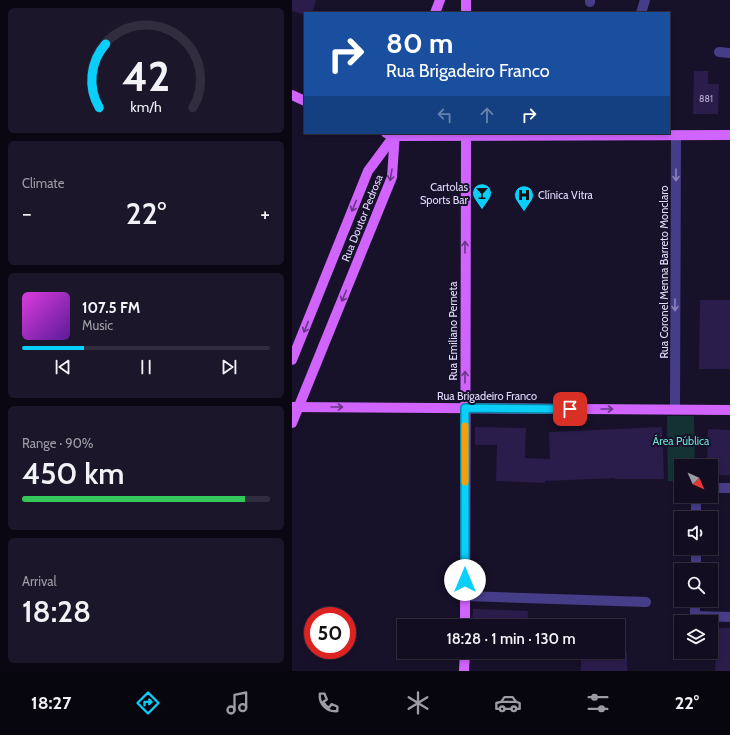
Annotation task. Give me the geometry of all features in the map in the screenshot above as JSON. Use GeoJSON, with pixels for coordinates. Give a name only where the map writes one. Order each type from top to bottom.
{"type":"FeatureCollection","features":[{"type":"Feature","properties":{"kind":"main road"},"geometry":{"type":"LineString","coordinates":[[435,12],[440,0]]}},
{"type":"Feature","properties":{"kind":"main road"},"geometry":{"type":"LineString","coordinates":[[466,0],[466,12]]}},
{"type":"Feature","properties":{"kind":"main road"},"geometry":{"type":"LineString","coordinates":[[292,96],[304,101]]}},
{"type":"Feature","properties":{"kind":"main road"},"geometry":{"type":"LineString","coordinates":[[392,134],[730,136]]}},
{"type":"Feature","properties":{"kind":"main road","name":"Rua Doutor Pedrosa"},"geometry":{"type":"LineString","coordinates":[[292,360],[368,171],[392,134]]}},
{"type":"Feature","properties":{"kind":"main road","name":"Rua Doutor Pedrosa"},"geometry":{"type":"LineString","coordinates":[[292,423],[295,407],[392,177],[392,134]]}},
{"type":"Feature","properties":{"kind":"main road","name":"Rua Emiliano Perneta"},"geometry":{"type":"LineString","coordinates":[[464,619],[466,135]]}},
{"type":"Feature","properties":{"kind":"main road","name":"Rua Brigadeiro Franco"},"geometry":{"type":"LineString","coordinates":[[295,407],[730,410]]}},
{"type":"Feature","properties":{"kind":"main road"},"geometry":{"type":"LineString","coordinates":[[464,659],[464,671]]}},
{"type":"Feature","properties":{"kind":"street"},"geometry":{"type":"LineString","coordinates":[[641,12],[645,0]]}},
{"type":"Feature","properties":{"kind":"street"},"geometry":{"type":"LineString","coordinates":[[719,52],[730,53]]}},
{"type":"Feature","properties":{"kind":"street","name":"Rua Coronel Menna Barreto Monclaro"},"geometry":{"type":"LineString","coordinates":[[675,409],[676,136]]}},
{"type":"Feature","properties":{"kind":"street"},"geometry":{"type":"LineString","coordinates":[[718,488],[730,488]]}},
{"type":"Feature","properties":{"kind":"street"},"geometry":{"type":"LineString","coordinates":[[465,596],[646,602]]}},
{"type":"Feature","properties":{"kind":"street"},"geometry":{"type":"LineString","coordinates":[[695,607],[695,616],[730,617]]}},
{"type":"Feature","properties":{"kind":"green space","name":"Área Pública"},"geometry":{"type":"Polygon","coordinates":[[[667,416],[694,416],[695,459],[674,459],[674,481],[668,481],[667,416]]]}},
{"type":"Feature","properties":{"kind":"building"},"geometry":{"type":"Polygon","coordinates":[[[292,0],[316,0],[312,12],[304,12],[304,15],[292,11],[292,0]]]}},
{"type":"Feature","properties":{"kind":"building"},"geometry":{"type":"Polygon","coordinates":[[[694,71],[708,71],[708,84],[719,84],[718,114],[693,114],[694,71]]]}},
{"type":"Feature","properties":{"kind":"building"},"geometry":{"type":"Polygon","coordinates":[[[700,300],[730,300],[730,369],[699,369],[700,300]]]}},
{"type":"Feature","properties":{"kind":"building"},"geometry":{"type":"Polygon","coordinates":[[[475,427],[526,428],[525,458],[550,459],[549,432],[662,427],[664,479],[615,478],[545,481],[545,483],[496,481],[497,445],[475,445],[475,427]]]}},
{"type":"Feature","properties":{"kind":"building"},"geometry":{"type":"Polygon","coordinates":[[[708,429],[730,430],[730,475],[718,475],[718,459],[707,459],[708,429]]]}},
{"type":"Feature","properties":{"kind":"building"},"geometry":{"type":"Polygon","coordinates":[[[473,609],[528,611],[527,619],[472,619],[473,609]]]}},
{"type":"Feature","properties":{"kind":"building"},"geometry":{"type":"Polygon","coordinates":[[[718,628],[730,628],[730,671],[715,671],[716,659],[718,659],[718,628]]]}},
{"type":"Feature","properties":{"kind":"building"},"geometry":{"type":"Polygon","coordinates":[[[625,652],[627,652],[627,671],[581,671],[581,659],[625,659],[625,652]]]}},
{"type":"Feature","properties":{"kind":"slow traffic"},"geometry":{"type":"LineString","coordinates":[[465,426],[465,482]]}},
{"type":"Feature","properties":{"kind":"place","name":"Cartolas Sports Bar"},"geometry":{"type":"Point","coordinates":[482,210]}},
{"type":"Feature","properties":{"kind":"place","name":"Clínica Vitra"},"geometry":{"type":"Point","coordinates":[524,212]}},
{"type":"Feature","properties":{"kind":"route"},"geometry":{"type":"LineString","coordinates":[[465,580],[465,408],[570,409]]}}]}
